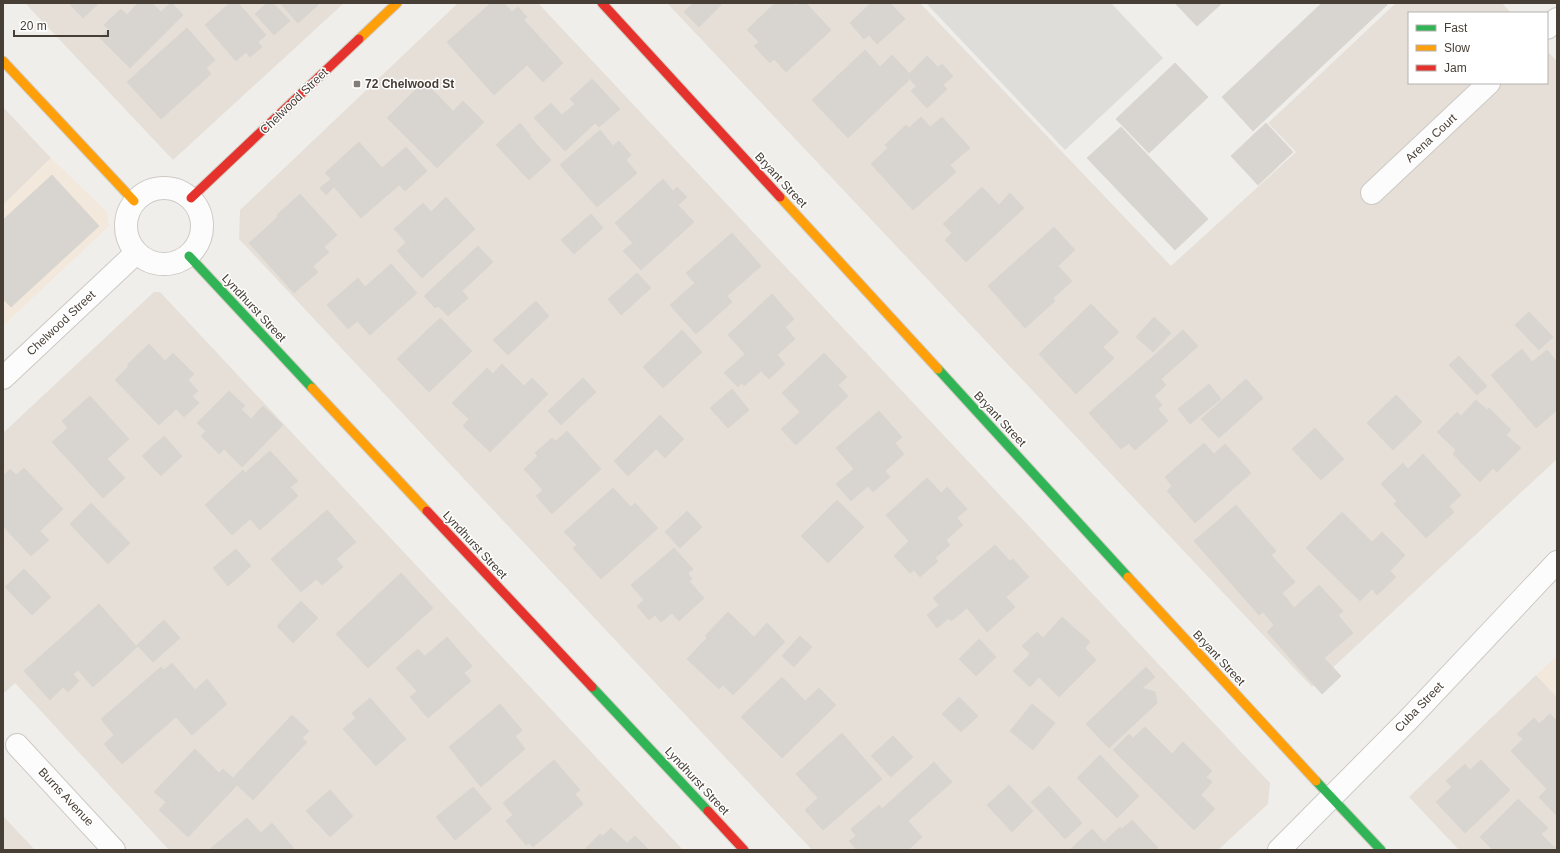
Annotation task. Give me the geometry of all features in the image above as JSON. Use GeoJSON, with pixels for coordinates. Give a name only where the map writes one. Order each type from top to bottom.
{"type":"FeatureCollection","features":[{"type":"Feature","properties":{"kind":"street","name":"Chelwood Street"},"geometry":{"type":"LineString","coordinates":[[191,198],[397,3]]}},
{"type":"Feature","properties":{"kind":"street","name":"Bryant Street"},"geometry":{"type":"LineString","coordinates":[[602,3],[1331,798],[1381,850]]}},
{"type":"Feature","properties":{"kind":"street"},"geometry":{"type":"LineString","coordinates":[[1548,27],[1557,19]]}},
{"type":"Feature","properties":{"kind":"street"},"geometry":{"type":"LineString","coordinates":[[3,62],[134,201]]}},
{"type":"Feature","properties":{"kind":"street","name":"Arena Court"},"geometry":{"type":"LineString","coordinates":[[1372,193],[1488,84]]}},
{"type":"Feature","properties":{"kind":"street"},"geometry":{"type":"LineString","coordinates":[[172,188],[191,198],[202,217],[201,238],[189,256],[171,264],[152,263],[136,253],[126,236],[126,218],[134,201],[151,189],[172,188]]}},
{"type":"Feature","properties":{"kind":"street","name":"Chelwood Street"},"geometry":{"type":"LineString","coordinates":[[3,378],[136,253]]}},
{"type":"Feature","properties":{"kind":"street","name":"Lyndhurst Street"},"geometry":{"type":"LineString","coordinates":[[189,256],[744,850]]}},
{"type":"Feature","properties":{"kind":"street","name":"Cuba Street"},"geometry":{"type":"LineString","coordinates":[[1278,850],[1409,719],[1557,562]]}},
{"type":"Feature","properties":{"kind":"street","name":"Burns Avenue"},"geometry":{"type":"LineString","coordinates":[[17,745],[114,850]]}},
{"type":"Feature","properties":{"kind":"shaded area"},"geometry":{"type":"Polygon","coordinates":[[[25,3],[344,3],[173,160],[25,3]]]}},
{"type":"Feature","properties":{"kind":"shaded area"},"geometry":{"type":"Polygon","coordinates":[[[458,3],[538,3],[1270,783],[1268,804],[1218,850],[812,850],[239,239],[240,210],[458,3]]]}},
{"type":"Feature","properties":{"kind":"shaded area"},"geometry":{"type":"Polygon","coordinates":[[[667,3],[920,3],[1171,266],[1296,152],[1268,123],[1396,3],[1502,3],[1510,12],[1408,12],[1408,84],[1548,84],[1548,52],[1557,61],[1557,459],[1312,687],[667,3]]]}},
{"type":"Feature","properties":{"kind":"shaded area"},"geometry":{"type":"Polygon","coordinates":[[[926,3],[1111,3],[1163,58],[1065,150],[926,3]]]}},
{"type":"Feature","properties":{"kind":"shaded area"},"geometry":{"type":"Polygon","coordinates":[[[3,107],[51,158],[3,205],[3,107]]]}},
{"type":"Feature","properties":{"kind":"shaded area"},"geometry":{"type":"Polygon","coordinates":[[[51,158],[107,212],[109,226],[3,326],[3,205],[51,158]]]}},
{"type":"Feature","properties":{"kind":"shaded area"},"geometry":{"type":"Polygon","coordinates":[[[154,292],[160,292],[683,850],[169,850],[15,683],[3,694],[3,433],[154,292]]]}},
{"type":"Feature","properties":{"kind":"shaded area"},"geometry":{"type":"Polygon","coordinates":[[[1557,656],[1557,697],[1536,675],[1557,656]]]}},
{"type":"Feature","properties":{"kind":"shaded area"},"geometry":{"type":"Polygon","coordinates":[[[1536,675],[1557,697],[1557,850],[1459,850],[1409,797],[1536,675]]]}},
{"type":"Feature","properties":{"kind":"shaded area"},"geometry":{"type":"Polygon","coordinates":[[[3,816],[35,850],[3,850],[3,816]]]}},
{"type":"Feature","properties":{"kind":"building"},"geometry":{"type":"Polygon","coordinates":[[[69,3],[99,3],[83,18],[69,3]]]}},
{"type":"Feature","properties":{"kind":"building"},"geometry":{"type":"Polygon","coordinates":[[[138,3],[152,3],[161,12],[170,3],[172,3],[183,15],[130,68],[100,38],[109,29],[104,25],[121,9],[127,15],[138,3]]]}},
{"type":"Feature","properties":{"kind":"building"},"geometry":{"type":"Polygon","coordinates":[[[230,3],[238,3],[266,35],[258,42],[262,47],[250,57],[246,52],[236,61],[205,25],[230,3]]]}},
{"type":"Feature","properties":{"kind":"building"},"geometry":{"type":"Polygon","coordinates":[[[267,3],[273,3],[290,21],[274,35],[255,14],[267,3]]]}},
{"type":"Feature","properties":{"kind":"building"},"geometry":{"type":"Polygon","coordinates":[[[280,3],[316,3],[318,5],[298,23],[280,3]]]}},
{"type":"Feature","properties":{"kind":"building"},"geometry":{"type":"Polygon","coordinates":[[[491,3],[504,3],[512,12],[518,7],[527,17],[524,20],[563,63],[543,82],[527,65],[494,95],[447,42],[491,3]]]}},
{"type":"Feature","properties":{"kind":"building"},"geometry":{"type":"Polygon","coordinates":[[[693,3],[722,4],[699,27],[684,12],[693,3]]]}},
{"type":"Feature","properties":{"kind":"building"},"geometry":{"type":"Polygon","coordinates":[[[775,3],[793,3],[796,6],[800,3],[806,3],[831,30],[786,72],[774,59],[770,63],[754,46],[759,42],[747,30],[775,3]]]}},
{"type":"Feature","properties":{"kind":"building"},"geometry":{"type":"Polygon","coordinates":[[[871,3],[890,3],[905,19],[877,44],[869,35],[864,39],[850,23],[871,3]]]}},
{"type":"Feature","properties":{"kind":"building"},"geometry":{"type":"Polygon","coordinates":[[[1175,3],[1222,3],[1197,26],[1175,3]]]}},
{"type":"Feature","properties":{"kind":"building"},"geometry":{"type":"Polygon","coordinates":[[[1322,3],[1389,3],[1253,131],[1222,97],[1322,3]]]}},
{"type":"Feature","properties":{"kind":"building"},"geometry":{"type":"Polygon","coordinates":[[[187,28],[215,60],[206,68],[211,74],[161,119],[127,82],[187,28]]]}},
{"type":"Feature","properties":{"kind":"building"},"geometry":{"type":"Polygon","coordinates":[[[865,50],[880,67],[892,55],[909,73],[907,76],[910,79],[848,138],[812,100],[865,50]]]}},
{"type":"Feature","properties":{"kind":"building"},"geometry":{"type":"Polygon","coordinates":[[[927,56],[938,67],[916,86],[907,76],[927,56]]]}},
{"type":"Feature","properties":{"kind":"building"},"geometry":{"type":"Polygon","coordinates":[[[1175,63],[1208,97],[1149,153],[1116,119],[1175,63]]]}},
{"type":"Feature","properties":{"kind":"building"},"geometry":{"type":"Polygon","coordinates":[[[942,64],[953,76],[943,85],[947,89],[927,108],[911,91],[942,64]]]}},
{"type":"Feature","properties":{"kind":"building"},"geometry":{"type":"Polygon","coordinates":[[[592,79],[620,109],[599,127],[595,123],[565,151],[534,118],[551,103],[562,115],[575,104],[570,99],[592,79]]]}},
{"type":"Feature","properties":{"kind":"building"},"geometry":{"type":"Polygon","coordinates":[[[424,81],[453,111],[463,101],[484,122],[437,168],[387,118],[424,81]]]}},
{"type":"Feature","properties":{"kind":"building"},"geometry":{"type":"Polygon","coordinates":[[[921,117],[930,127],[942,117],[970,148],[950,165],[956,172],[913,210],[871,164],[888,148],[885,145],[906,125],[909,128],[921,117]]]}},
{"type":"Feature","properties":{"kind":"building"},"geometry":{"type":"Polygon","coordinates":[[[520,123],[531,136],[530,137],[551,160],[529,180],[496,145],[520,123]]]}},
{"type":"Feature","properties":{"kind":"building"},"geometry":{"type":"Polygon","coordinates":[[[1266,123],[1293,152],[1258,185],[1231,156],[1266,123]]]}},
{"type":"Feature","properties":{"kind":"building"},"geometry":{"type":"Polygon","coordinates":[[[1121,127],[1208,219],[1175,250],[1087,158],[1121,127]]]}},
{"type":"Feature","properties":{"kind":"building"},"geometry":{"type":"Polygon","coordinates":[[[600,130],[613,146],[619,141],[631,155],[626,160],[637,173],[597,207],[560,165],[600,130]]]}},
{"type":"Feature","properties":{"kind":"building"},"geometry":{"type":"Polygon","coordinates":[[[359,142],[382,168],[406,147],[427,171],[405,191],[399,185],[361,218],[334,187],[326,195],[320,188],[331,179],[325,173],[359,142]]]}},
{"type":"Feature","properties":{"kind":"building"},"geometry":{"type":"Polygon","coordinates":[[[52,175],[99,226],[11,307],[3,299],[3,220],[52,175]]]}},
{"type":"Feature","properties":{"kind":"building"},"geometry":{"type":"Polygon","coordinates":[[[663,179],[673,191],[677,187],[687,197],[678,205],[694,222],[641,270],[623,251],[633,243],[615,223],[663,179]]]}},
{"type":"Feature","properties":{"kind":"building"},"geometry":{"type":"Polygon","coordinates":[[[982,187],[999,205],[1010,193],[1024,208],[966,262],[945,240],[952,233],[943,224],[982,187]]]}},
{"type":"Feature","properties":{"kind":"building"},"geometry":{"type":"Polygon","coordinates":[[[300,194],[337,235],[324,247],[329,252],[313,266],[318,272],[294,293],[249,243],[278,217],[277,215],[300,194]]]}},
{"type":"Feature","properties":{"kind":"building"},"geometry":{"type":"Polygon","coordinates":[[[446,197],[475,229],[422,278],[397,251],[406,242],[394,229],[423,203],[431,212],[446,197]]]}},
{"type":"Feature","properties":{"kind":"building"},"geometry":{"type":"Polygon","coordinates":[[[591,214],[603,228],[574,254],[561,240],[591,214]]]}},
{"type":"Feature","properties":{"kind":"building"},"geometry":{"type":"Polygon","coordinates":[[[1054,227],[1075,250],[1058,266],[1072,281],[1053,298],[1055,301],[1025,328],[988,286],[1054,227]]]}},
{"type":"Feature","properties":{"kind":"building"},"geometry":{"type":"Polygon","coordinates":[[[732,233],[761,266],[727,296],[732,302],[696,334],[670,305],[695,283],[686,273],[732,233]]]}},
{"type":"Feature","properties":{"kind":"building"},"geometry":{"type":"Polygon","coordinates":[[[478,246],[493,262],[462,291],[468,298],[448,316],[438,306],[435,308],[424,296],[478,246]]]}},
{"type":"Feature","properties":{"kind":"building"},"geometry":{"type":"Polygon","coordinates":[[[391,264],[417,293],[370,335],[357,321],[348,329],[327,305],[358,278],[365,287],[391,264]]]}},
{"type":"Feature","properties":{"kind":"building"},"geometry":{"type":"Polygon","coordinates":[[[637,273],[651,288],[621,315],[608,299],[637,273]]]}},
{"type":"Feature","properties":{"kind":"building"},"geometry":{"type":"Polygon","coordinates":[[[772,294],[794,319],[785,327],[795,339],[777,355],[785,364],[769,379],[761,371],[744,386],[742,383],[738,387],[724,373],[745,354],[728,335],[772,294]]]}},
{"type":"Feature","properties":{"kind":"building"},"geometry":{"type":"Polygon","coordinates":[[[536,301],[549,316],[508,355],[493,340],[536,301]]]}},
{"type":"Feature","properties":{"kind":"building"},"geometry":{"type":"Polygon","coordinates":[[[1091,304],[1119,332],[1103,347],[1114,358],[1076,394],[1039,354],[1091,304]]]}},
{"type":"Feature","properties":{"kind":"building"},"geometry":{"type":"Polygon","coordinates":[[[1529,312],[1553,337],[1539,350],[1515,325],[1529,312]]]}},
{"type":"Feature","properties":{"kind":"building"},"geometry":{"type":"Polygon","coordinates":[[[1154,317],[1171,333],[1153,352],[1136,337],[1154,317]]]}},
{"type":"Feature","properties":{"kind":"building"},"geometry":{"type":"Polygon","coordinates":[[[440,318],[472,351],[429,392],[397,359],[440,318]]]}},
{"type":"Feature","properties":{"kind":"building"},"geometry":{"type":"Polygon","coordinates":[[[682,330],[702,352],[663,388],[643,367],[682,330]]]}},
{"type":"Feature","properties":{"kind":"building"},"geometry":{"type":"Polygon","coordinates":[[[1183,330],[1198,346],[1161,379],[1166,385],[1154,396],[1162,405],[1158,409],[1168,421],[1135,450],[1129,443],[1121,449],[1089,413],[1183,330]]]}},
{"type":"Feature","properties":{"kind":"building"},"geometry":{"type":"Polygon","coordinates":[[[149,344],[165,361],[173,353],[194,374],[188,380],[198,391],[192,396],[199,403],[184,417],[176,409],[159,425],[115,380],[129,366],[127,365],[149,344]]]}},
{"type":"Feature","properties":{"kind":"building"},"geometry":{"type":"Polygon","coordinates":[[[1522,349],[1532,362],[1547,350],[1557,362],[1557,410],[1536,428],[1491,375],[1522,349]]]}},
{"type":"Feature","properties":{"kind":"building"},"geometry":{"type":"Polygon","coordinates":[[[824,353],[847,377],[838,385],[848,396],[796,445],[781,429],[800,412],[782,393],[824,353]]]}},
{"type":"Feature","properties":{"kind":"building"},"geometry":{"type":"Polygon","coordinates":[[[1459,356],[1487,386],[1477,395],[1449,365],[1459,356]]]}},
{"type":"Feature","properties":{"kind":"building"},"geometry":{"type":"Polygon","coordinates":[[[502,364],[524,386],[532,378],[548,394],[490,452],[463,426],[469,419],[452,403],[487,368],[493,374],[502,364]]]}},
{"type":"Feature","properties":{"kind":"building"},"geometry":{"type":"Polygon","coordinates":[[[583,378],[596,392],[561,425],[548,411],[583,378]]]}},
{"type":"Feature","properties":{"kind":"building"},"geometry":{"type":"Polygon","coordinates":[[[1246,379],[1263,398],[1219,438],[1201,419],[1246,379]]]}},
{"type":"Feature","properties":{"kind":"building"},"geometry":{"type":"Polygon","coordinates":[[[1209,384],[1221,399],[1190,424],[1178,409],[1209,384]]]}},
{"type":"Feature","properties":{"kind":"building"},"geometry":{"type":"Polygon","coordinates":[[[732,389],[749,410],[728,428],[710,408],[732,389]]]}},
{"type":"Feature","properties":{"kind":"building"},"geometry":{"type":"Polygon","coordinates":[[[229,391],[245,406],[241,409],[251,419],[263,406],[283,425],[242,467],[224,449],[219,454],[201,436],[206,431],[197,423],[229,391]]]}},
{"type":"Feature","properties":{"kind":"building"},"geometry":{"type":"Polygon","coordinates":[[[1396,395],[1422,422],[1393,450],[1367,423],[1396,395]]]}},
{"type":"Feature","properties":{"kind":"building"},"geometry":{"type":"Polygon","coordinates":[[[90,396],[129,439],[107,459],[125,478],[103,498],[52,442],[68,428],[62,421],[90,396]]]}},
{"type":"Feature","properties":{"kind":"building"},"geometry":{"type":"Polygon","coordinates":[[[1476,400],[1487,410],[1489,408],[1511,430],[1506,435],[1521,448],[1497,472],[1493,468],[1480,482],[1453,454],[1456,450],[1437,432],[1457,412],[1461,416],[1476,400]]]}},
{"type":"Feature","properties":{"kind":"building"},"geometry":{"type":"Polygon","coordinates":[[[879,411],[902,437],[895,443],[904,454],[885,471],[890,477],[873,492],[868,486],[851,501],[836,484],[854,469],[836,448],[879,411]]]}},
{"type":"Feature","properties":{"kind":"building"},"geometry":{"type":"Polygon","coordinates":[[[660,415],[684,439],[665,458],[656,449],[628,476],[614,461],[660,415]]]}},
{"type":"Feature","properties":{"kind":"building"},"geometry":{"type":"Polygon","coordinates":[[[1315,428],[1344,459],[1321,480],[1292,449],[1315,428]]]}},
{"type":"Feature","properties":{"kind":"building"},"geometry":{"type":"Polygon","coordinates":[[[567,431],[601,469],[552,514],[536,496],[543,490],[524,469],[538,456],[535,453],[552,438],[556,441],[567,431]]]}},
{"type":"Feature","properties":{"kind":"building"},"geometry":{"type":"Polygon","coordinates":[[[164,436],[182,456],[161,476],[142,456],[164,436]]]}},
{"type":"Feature","properties":{"kind":"building"},"geometry":{"type":"Polygon","coordinates":[[[1204,443],[1214,454],[1225,444],[1251,473],[1195,523],[1167,491],[1172,486],[1165,477],[1204,443]]]}},
{"type":"Feature","properties":{"kind":"building"},"geometry":{"type":"Polygon","coordinates":[[[270,451],[298,481],[290,487],[298,496],[260,530],[250,519],[232,535],[205,505],[243,470],[245,473],[270,451]]]}},
{"type":"Feature","properties":{"kind":"building"},"geometry":{"type":"Polygon","coordinates":[[[1423,454],[1461,495],[1449,506],[1454,512],[1426,538],[1394,504],[1397,501],[1381,484],[1403,463],[1408,469],[1423,454]]]}},
{"type":"Feature","properties":{"kind":"building"},"geometry":{"type":"Polygon","coordinates":[[[24,468],[63,509],[40,531],[49,540],[31,556],[3,526],[3,476],[10,469],[16,475],[24,468]]]}},
{"type":"Feature","properties":{"kind":"building"},"geometry":{"type":"Polygon","coordinates":[[[927,478],[941,493],[947,487],[967,509],[957,518],[963,525],[946,540],[950,545],[935,558],[938,561],[920,577],[914,570],[910,573],[894,556],[909,541],[886,515],[927,478]]]}},
{"type":"Feature","properties":{"kind":"building"},"geometry":{"type":"Polygon","coordinates":[[[613,488],[631,507],[635,503],[658,528],[601,579],[573,548],[577,545],[564,532],[613,488]]]}},
{"type":"Feature","properties":{"kind":"building"},"geometry":{"type":"Polygon","coordinates":[[[837,500],[864,527],[828,563],[801,536],[837,500]]]}},
{"type":"Feature","properties":{"kind":"building"},"geometry":{"type":"Polygon","coordinates":[[[91,503],[130,543],[108,564],[70,524],[91,503]]]}},
{"type":"Feature","properties":{"kind":"building"},"geometry":{"type":"Polygon","coordinates":[[[1236,505],[1276,551],[1271,555],[1295,582],[1282,593],[1294,608],[1319,585],[1343,611],[1338,615],[1353,633],[1324,658],[1341,676],[1322,694],[1267,632],[1274,625],[1263,612],[1259,615],[1194,541],[1236,505]]]}},
{"type":"Feature","properties":{"kind":"building"},"geometry":{"type":"Polygon","coordinates":[[[327,510],[356,542],[336,559],[343,567],[322,585],[316,579],[301,592],[271,559],[327,510]]]}},
{"type":"Feature","properties":{"kind":"building"},"geometry":{"type":"Polygon","coordinates":[[[687,511],[702,527],[680,548],[665,532],[687,511]]]}},
{"type":"Feature","properties":{"kind":"building"},"geometry":{"type":"Polygon","coordinates":[[[1342,512],[1372,542],[1382,532],[1405,555],[1390,571],[1396,577],[1377,595],[1372,589],[1360,601],[1306,548],[1342,512]]]}},
{"type":"Feature","properties":{"kind":"building"},"geometry":{"type":"Polygon","coordinates":[[[995,545],[1010,561],[1013,559],[1029,577],[1006,597],[1015,607],[987,632],[967,608],[951,621],[949,618],[937,628],[927,615],[939,605],[933,598],[995,545]]]}},
{"type":"Feature","properties":{"kind":"building"},"geometry":{"type":"Polygon","coordinates":[[[674,548],[693,569],[688,573],[692,579],[689,581],[704,598],[679,621],[672,613],[661,622],[655,615],[649,620],[637,606],[644,600],[631,585],[674,548]]]}},
{"type":"Feature","properties":{"kind":"building"},"geometry":{"type":"Polygon","coordinates":[[[236,549],[251,566],[228,586],[213,568],[236,549]]]}},
{"type":"Feature","properties":{"kind":"building"},"geometry":{"type":"Polygon","coordinates":[[[24,569],[51,597],[32,615],[5,587],[24,569]]]}},
{"type":"Feature","properties":{"kind":"building"},"geometry":{"type":"Polygon","coordinates":[[[401,573],[433,608],[368,668],[336,634],[401,573]]]}},
{"type":"Feature","properties":{"kind":"building"},"geometry":{"type":"Polygon","coordinates":[[[301,601],[318,618],[293,643],[277,626],[301,601]]]}},
{"type":"Feature","properties":{"kind":"building"},"geometry":{"type":"Polygon","coordinates":[[[99,604],[136,646],[164,620],[180,638],[153,662],[138,646],[93,687],[78,670],[73,674],[79,681],[68,692],[63,687],[50,700],[24,671],[99,604]]]}},
{"type":"Feature","properties":{"kind":"building"},"geometry":{"type":"Polygon","coordinates":[[[728,612],[754,637],[767,623],[785,642],[733,695],[723,685],[719,689],[687,659],[707,638],[705,636],[728,612]]]}},
{"type":"Feature","properties":{"kind":"building"},"geometry":{"type":"Polygon","coordinates":[[[1062,617],[1090,642],[1085,648],[1096,660],[1059,697],[1039,677],[1030,687],[1013,671],[1030,654],[1022,646],[1037,632],[1043,638],[1062,617]]]}},
{"type":"Feature","properties":{"kind":"building"},"geometry":{"type":"Polygon","coordinates":[[[800,636],[812,647],[794,667],[782,656],[800,636]]]}},
{"type":"Feature","properties":{"kind":"building"},"geometry":{"type":"Polygon","coordinates":[[[447,637],[472,666],[464,673],[471,681],[428,718],[410,697],[417,691],[396,668],[418,649],[425,656],[447,637]]]}},
{"type":"Feature","properties":{"kind":"building"},"geometry":{"type":"Polygon","coordinates":[[[979,639],[996,657],[976,676],[959,659],[979,639]]]}},
{"type":"Feature","properties":{"kind":"building"},"geometry":{"type":"Polygon","coordinates":[[[172,663],[195,690],[207,679],[227,704],[192,735],[176,717],[122,764],[104,744],[114,735],[101,719],[161,667],[164,670],[172,663]]]}},
{"type":"Feature","properties":{"kind":"building"},"geometry":{"type":"Polygon","coordinates":[[[1146,667],[1155,677],[1142,688],[1155,692],[1157,703],[1109,748],[1086,724],[1146,667]]]}},
{"type":"Feature","properties":{"kind":"building"},"geometry":{"type":"Polygon","coordinates":[[[782,677],[805,701],[819,688],[836,705],[782,758],[741,717],[782,677]]]}},
{"type":"Feature","properties":{"kind":"building"},"geometry":{"type":"Polygon","coordinates":[[[959,697],[978,716],[961,732],[942,714],[959,697]]]}},
{"type":"Feature","properties":{"kind":"building"},"geometry":{"type":"Polygon","coordinates":[[[370,698],[406,739],[376,766],[343,729],[356,718],[352,713],[370,698]]]}},
{"type":"Feature","properties":{"kind":"building"},"geometry":{"type":"Polygon","coordinates":[[[500,704],[522,730],[515,736],[525,749],[481,787],[449,747],[500,704]]]}},
{"type":"Feature","properties":{"kind":"building"},"geometry":{"type":"Polygon","coordinates":[[[1032,704],[1055,723],[1033,750],[1010,731],[1032,704]]]}},
{"type":"Feature","properties":{"kind":"building"},"geometry":{"type":"Polygon","coordinates":[[[1550,714],[1557,721],[1557,816],[1539,797],[1547,789],[1511,751],[1523,739],[1517,734],[1534,718],[1539,724],[1550,714]]]}},
{"type":"Feature","properties":{"kind":"building"},"geometry":{"type":"Polygon","coordinates":[[[292,715],[309,731],[302,738],[307,742],[253,800],[237,785],[188,837],[159,810],[166,802],[154,792],[195,749],[219,773],[223,769],[233,778],[292,715]]]}},
{"type":"Feature","properties":{"kind":"building"},"geometry":{"type":"Polygon","coordinates":[[[1145,727],[1172,754],[1183,742],[1212,771],[1206,777],[1212,782],[1201,795],[1215,809],[1194,830],[1113,750],[1129,734],[1133,738],[1145,727]]]}},
{"type":"Feature","properties":{"kind":"building"},"geometry":{"type":"Polygon","coordinates":[[[842,733],[882,779],[823,830],[805,810],[818,798],[796,774],[842,733]]]}},
{"type":"Feature","properties":{"kind":"building"},"geometry":{"type":"Polygon","coordinates":[[[893,736],[913,757],[891,777],[871,756],[893,736]]]}},
{"type":"Feature","properties":{"kind":"building"},"geometry":{"type":"Polygon","coordinates":[[[1100,755],[1139,796],[1117,818],[1077,778],[1100,755]]]}},
{"type":"Feature","properties":{"kind":"building"},"geometry":{"type":"Polygon","coordinates":[[[554,760],[580,790],[575,794],[583,804],[533,847],[529,843],[526,845],[506,821],[513,815],[503,803],[554,760]]]}},
{"type":"Feature","properties":{"kind":"building"},"geometry":{"type":"Polygon","coordinates":[[[1481,760],[1510,790],[1465,833],[1436,802],[1452,787],[1446,781],[1465,764],[1470,770],[1481,760]]]}},
{"type":"Feature","properties":{"kind":"building"},"geometry":{"type":"Polygon","coordinates":[[[934,762],[952,782],[908,821],[922,837],[908,850],[857,850],[849,841],[856,836],[851,829],[879,805],[882,809],[934,762]]]}},
{"type":"Feature","properties":{"kind":"building"},"geometry":{"type":"Polygon","coordinates":[[[1009,785],[1033,811],[1012,832],[987,805],[1009,785]]]}},
{"type":"Feature","properties":{"kind":"building"},"geometry":{"type":"Polygon","coordinates":[[[1049,786],[1082,823],[1065,839],[1031,802],[1049,786]]]}},
{"type":"Feature","properties":{"kind":"building"},"geometry":{"type":"Polygon","coordinates":[[[473,787],[492,809],[455,840],[436,817],[473,787]]]}},
{"type":"Feature","properties":{"kind":"building"},"geometry":{"type":"Polygon","coordinates":[[[330,790],[353,816],[330,837],[306,811],[330,790]]]}},
{"type":"Feature","properties":{"kind":"building"},"geometry":{"type":"Polygon","coordinates":[[[1518,799],[1548,828],[1541,834],[1555,848],[1557,845],[1557,850],[1493,850],[1480,837],[1518,799]]]}},
{"type":"Feature","properties":{"kind":"building"},"geometry":{"type":"Polygon","coordinates":[[[247,818],[261,833],[272,823],[295,850],[209,850],[247,818]]]}},
{"type":"Feature","properties":{"kind":"building"},"geometry":{"type":"Polygon","coordinates":[[[1132,820],[1158,848],[1156,850],[1071,849],[1092,829],[1104,842],[1120,827],[1122,829],[1132,820]]]}},
{"type":"Feature","properties":{"kind":"building"},"geometry":{"type":"Polygon","coordinates":[[[611,828],[627,843],[635,836],[649,850],[584,850],[600,834],[603,836],[611,828]]]}},
{"type":"Feature","properties":{"kind":"traffic: fast"},"geometry":{"type":"LineString","coordinates":[[189,256],[312,388]]}},
{"type":"Feature","properties":{"kind":"traffic: fast"},"geometry":{"type":"LineString","coordinates":[[938,369],[1128,577]]}},
{"type":"Feature","properties":{"kind":"traffic: fast"},"geometry":{"type":"LineString","coordinates":[[592,687],[708,811]]}},
{"type":"Feature","properties":{"kind":"traffic: fast"},"geometry":{"type":"LineString","coordinates":[[1316,781],[1381,850]]}},
{"type":"Feature","properties":{"kind":"traffic: slow"},"geometry":{"type":"LineString","coordinates":[[359,39],[397,3]]}},
{"type":"Feature","properties":{"kind":"traffic: slow"},"geometry":{"type":"LineString","coordinates":[[3,61],[134,201]]}},
{"type":"Feature","properties":{"kind":"traffic: slow"},"geometry":{"type":"LineString","coordinates":[[780,197],[938,369]]}},
{"type":"Feature","properties":{"kind":"traffic: slow"},"geometry":{"type":"LineString","coordinates":[[312,388],[427,511]]}},
{"type":"Feature","properties":{"kind":"traffic: slow"},"geometry":{"type":"LineString","coordinates":[[1128,577],[1316,781]]}},
{"type":"Feature","properties":{"kind":"traffic: jam"},"geometry":{"type":"LineString","coordinates":[[602,3],[780,197]]}},
{"type":"Feature","properties":{"kind":"traffic: jam"},"geometry":{"type":"LineString","coordinates":[[191,198],[359,39]]}},
{"type":"Feature","properties":{"kind":"traffic: jam"},"geometry":{"type":"LineString","coordinates":[[427,511],[592,687]]}},
{"type":"Feature","properties":{"kind":"traffic: jam"},"geometry":{"type":"LineString","coordinates":[[708,811],[744,850]]}},
{"type":"Feature","properties":{"kind":"place","name":"72 Chelwood St"},"geometry":{"type":"Point","coordinates":[357,84]}}]}
